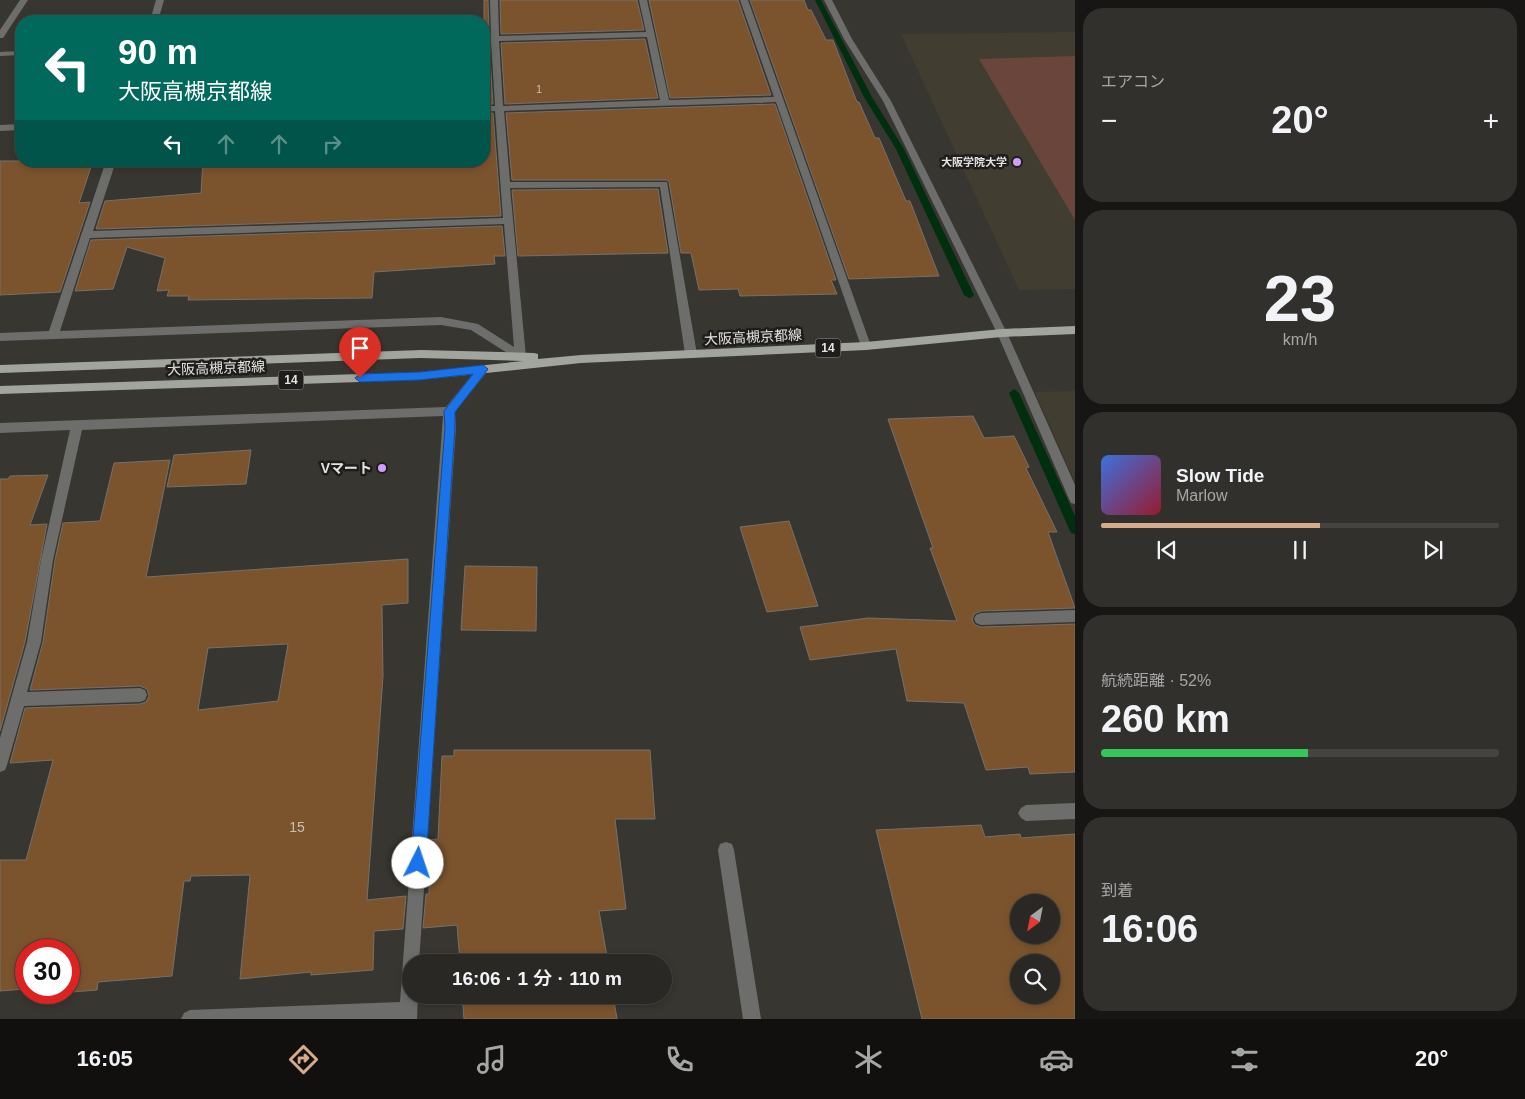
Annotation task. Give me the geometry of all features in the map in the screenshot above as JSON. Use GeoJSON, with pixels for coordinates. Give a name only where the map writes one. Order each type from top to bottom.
{"type":"FeatureCollection","features":[{"type":"Feature","properties":{"kind":"main road","name":"大阪高槻京都線"},"geometry":{"type":"LineString","coordinates":[[0,390],[420,376],[581,359],[866,346],[1002,333],[1075,330]]}},
{"type":"Feature","properties":{"kind":"main road","name":"大阪高槻京都線"},"geometry":{"type":"LineString","coordinates":[[0,369],[421,354],[581,359]]}},
{"type":"Feature","properties":{"kind":"street"},"geometry":{"type":"LineString","coordinates":[[0,36],[24,0]]}},
{"type":"Feature","properties":{"kind":"street"},"geometry":{"type":"LineString","coordinates":[[156,15],[160,0]]}},
{"type":"Feature","properties":{"kind":"street"},"geometry":{"type":"LineString","coordinates":[[494,0],[505,185],[520,357]]}},
{"type":"Feature","properties":{"kind":"street"},"geometry":{"type":"LineString","coordinates":[[643,0],[665,103]]}},
{"type":"Feature","properties":{"kind":"street"},"geometry":{"type":"LineString","coordinates":[[744,0],[866,346]]}},
{"type":"Feature","properties":{"kind":"street"},"geometry":{"type":"LineString","coordinates":[[828,0],[848,39],[887,100],[1002,333],[1075,498]]}},
{"type":"Feature","properties":{"kind":"street"},"geometry":{"type":"LineString","coordinates":[[490,39],[650,34]]}},
{"type":"Feature","properties":{"kind":"street"},"geometry":{"type":"LineString","coordinates":[[0,54],[15,54]]}},
{"type":"Feature","properties":{"kind":"street"},"geometry":{"type":"LineString","coordinates":[[490,109],[780,99]]}},
{"type":"Feature","properties":{"kind":"street"},"geometry":{"type":"LineString","coordinates":[[0,128],[15,127]]}},
{"type":"Feature","properties":{"kind":"street"},"geometry":{"type":"LineString","coordinates":[[52,336],[109,167]]}},
{"type":"Feature","properties":{"kind":"street"},"geometry":{"type":"LineString","coordinates":[[505,185],[664,184],[691,354]]}},
{"type":"Feature","properties":{"kind":"street"},"geometry":{"type":"LineString","coordinates":[[87,235],[509,221]]}},
{"type":"Feature","properties":{"kind":"street"},"geometry":{"type":"LineString","coordinates":[[0,337],[400,321],[441,322],[474,327],[520,357]]}},
{"type":"Feature","properties":{"kind":"street"},"geometry":{"type":"LineString","coordinates":[[412,954],[450,427],[449,411],[483,369]]}},
{"type":"Feature","properties":{"kind":"street"},"geometry":{"type":"LineString","coordinates":[[0,428],[77,427],[449,411]]}},
{"type":"Feature","properties":{"kind":"street"},"geometry":{"type":"LineString","coordinates":[[0,765],[34,642],[47,560],[77,427]]}},
{"type":"Feature","properties":{"kind":"street"},"geometry":{"type":"LineString","coordinates":[[981,619],[1075,616]]}},
{"type":"Feature","properties":{"kind":"street"},"geometry":{"type":"LineString","coordinates":[[18,699],[140,695]]}},
{"type":"Feature","properties":{"kind":"street"},"geometry":{"type":"LineString","coordinates":[[1026,813],[1075,811]]}},
{"type":"Feature","properties":{"kind":"street"},"geometry":{"type":"LineString","coordinates":[[726,850],[752,1019]]}},
{"type":"Feature","properties":{"kind":"street"},"geometry":{"type":"LineString","coordinates":[[190,1019],[408,1014]]}},
{"type":"Feature","properties":{"kind":"shaded area","name":"大阪学院大学"},"geometry":{"type":"Polygon","coordinates":[[[1075,32],[1075,289],[1019,290],[901,34],[1075,32]]]}},
{"type":"Feature","properties":{"kind":"shaded area"},"geometry":{"type":"Polygon","coordinates":[[[1075,56],[1075,220],[979,59],[1075,56]]]}},
{"type":"Feature","properties":{"kind":"shaded area"},"geometry":{"type":"Polygon","coordinates":[[[1075,391],[1075,482],[1035,392],[1075,391]]]}},
{"type":"Feature","properties":{"kind":"building"},"geometry":{"type":"Polygon","coordinates":[[[484,0],[488,0],[488,15],[484,15],[484,0]]]}},
{"type":"Feature","properties":{"kind":"building"},"geometry":{"type":"Polygon","coordinates":[[[500,0],[637,0],[644,30],[501,34],[500,0]]]}},
{"type":"Feature","properties":{"kind":"building"},"geometry":{"type":"Polygon","coordinates":[[[649,0],[738,0],[771,95],[670,98],[649,0]]]}},
{"type":"Feature","properties":{"kind":"building"},"geometry":{"type":"Polygon","coordinates":[[[750,0],[804,0],[826,40],[833,40],[857,102],[859,102],[875,138],[879,138],[906,201],[910,201],[939,276],[849,279],[750,0]]]}},
{"type":"Feature","properties":{"kind":"building"},"geometry":{"type":"Polygon","coordinates":[[[645,39],[658,98],[505,104],[501,43],[645,39]]]}},
{"type":"Feature","properties":{"kind":"building"},"geometry":{"type":"Polygon","coordinates":[[[490,58],[493,104],[490,104],[490,58]]]}},
{"type":"Feature","properties":{"kind":"building"},"geometry":{"type":"Polygon","coordinates":[[[775,104],[836,280],[831,280],[837,294],[740,296],[738,289],[699,290],[691,253],[681,253],[669,182],[667,180],[512,180],[506,113],[775,104]]]}},
{"type":"Feature","properties":{"kind":"building"},"geometry":{"type":"Polygon","coordinates":[[[490,113],[493,113],[501,216],[96,229],[105,201],[201,193],[203,167],[490,167],[490,113]]]}},
{"type":"Feature","properties":{"kind":"building"},"geometry":{"type":"Polygon","coordinates":[[[0,161],[15,161],[15,167],[91,167],[79,203],[90,202],[60,292],[0,295],[0,161]]]}},
{"type":"Feature","properties":{"kind":"building"},"geometry":{"type":"Polygon","coordinates":[[[658,189],[668,253],[518,256],[512,190],[658,189]]]}},
{"type":"Feature","properties":{"kind":"building"},"geometry":{"type":"Polygon","coordinates":[[[502,226],[505,256],[494,256],[495,264],[374,272],[372,298],[188,300],[189,296],[167,296],[169,290],[157,291],[165,258],[127,247],[113,289],[75,291],[91,240],[502,226]]]}},
{"type":"Feature","properties":{"kind":"building"},"geometry":{"type":"Polygon","coordinates":[[[973,416],[984,438],[1014,436],[1029,467],[1026,468],[1057,532],[1048,532],[1075,608],[981,611],[974,614],[972,620],[975,625],[981,627],[1075,624],[1075,772],[1030,774],[1028,767],[986,770],[964,703],[907,701],[896,649],[810,660],[800,627],[868,618],[957,621],[930,548],[933,548],[888,419],[973,416]]]}},
{"type":"Feature","properties":{"kind":"building"},"geometry":{"type":"Polygon","coordinates":[[[251,450],[246,484],[167,487],[174,455],[251,450]]]}},
{"type":"Feature","properties":{"kind":"building"},"geometry":{"type":"Polygon","coordinates":[[[170,460],[146,577],[408,559],[408,603],[382,605],[383,676],[367,900],[406,896],[403,929],[374,931],[373,970],[311,975],[311,972],[240,979],[250,875],[191,876],[190,881],[184,881],[172,976],[98,982],[97,990],[80,991],[80,939],[15,939],[15,990],[0,991],[0,860],[26,860],[53,760],[10,763],[25,708],[140,704],[146,702],[149,696],[147,689],[140,686],[30,690],[43,642],[55,560],[63,523],[100,521],[114,463],[170,460]],[[288,644],[208,648],[198,710],[278,701],[288,644]]]}},
{"type":"Feature","properties":{"kind":"building"},"geometry":{"type":"Polygon","coordinates":[[[48,475],[30,525],[47,524],[25,642],[0,731],[0,479],[8,479],[10,476],[48,475]]]}},
{"type":"Feature","properties":{"kind":"building"},"geometry":{"type":"Polygon","coordinates":[[[789,521],[818,606],[767,612],[740,527],[789,521]]]}},
{"type":"Feature","properties":{"kind":"building"},"geometry":{"type":"Polygon","coordinates":[[[465,566],[537,567],[536,631],[461,630],[465,566]]]}},
{"type":"Feature","properties":{"kind":"building"},"geometry":{"type":"Polygon","coordinates":[[[454,750],[650,750],[655,819],[615,819],[626,909],[599,911],[607,954],[459,954],[457,925],[423,928],[426,894],[429,894],[429,886],[431,885],[430,840],[438,839],[442,756],[454,756],[454,750]]]}},
{"type":"Feature","properties":{"kind":"building"},"geometry":{"type":"Polygon","coordinates":[[[981,825],[985,837],[1020,834],[1021,838],[1075,834],[1075,1019],[922,1019],[876,830],[981,825]]]}},
{"type":"Feature","properties":{"kind":"building"},"geometry":{"type":"Polygon","coordinates":[[[463,1004],[614,1004],[617,1019],[464,1019],[463,1004]]]}},
{"type":"Feature","properties":{"kind":"waterway"},"geometry":{"type":"LineString","coordinates":[[818,0],[868,97],[900,149],[969,295]]}},
{"type":"Feature","properties":{"kind":"waterway"},"geometry":{"type":"LineString","coordinates":[[1014,393],[1075,529]]}},
{"type":"Feature","properties":{"kind":"place","name":"大阪学院大学"},"geometry":{"type":"Point","coordinates":[1017,162]}},
{"type":"Feature","properties":{"kind":"place","name":"Vマート"},"geometry":{"type":"Point","coordinates":[382,468]}},
{"type":"Feature","properties":{"kind":"route"},"geometry":{"type":"LineString","coordinates":[[360,378],[420,376],[483,369],[449,411],[450,427],[418,863]]}}]}
